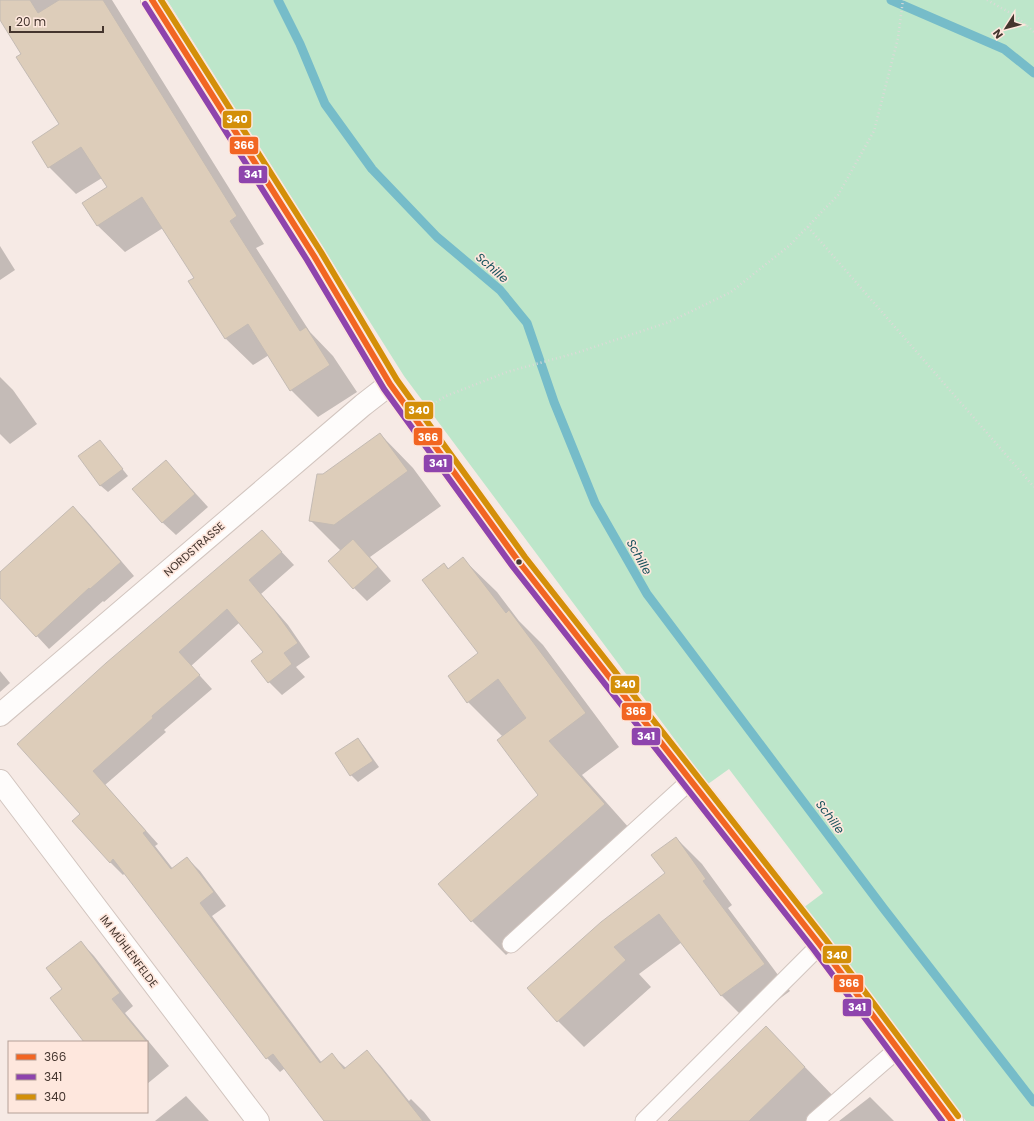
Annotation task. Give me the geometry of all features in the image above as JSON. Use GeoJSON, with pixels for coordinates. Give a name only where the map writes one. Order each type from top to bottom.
{"type":"FeatureCollection","features":[{"type":"Feature","properties":{"kind":"street"},"geometry":{"type":"LineString","coordinates":[[152,0],[314,256],[390,384],[519,562],[690,781],[820,944],[952,1121]]}},
{"type":"Feature","properties":{"kind":"street","name":"NORDSTRASSE"},"geometry":{"type":"LineString","coordinates":[[0,715],[363,405],[390,384]]}},
{"type":"Feature","properties":{"kind":"street","name":"IM MÜHLENFELDE"},"geometry":{"type":"LineString","coordinates":[[0,781],[258,1121]]}},
{"type":"Feature","properties":{"kind":"lane"},"geometry":{"type":"LineString","coordinates":[[511,944],[690,781]]}},
{"type":"Feature","properties":{"kind":"lane"},"geometry":{"type":"LineString","coordinates":[[644,1121],[820,944]]}},
{"type":"Feature","properties":{"kind":"lane"},"geometry":{"type":"LineString","coordinates":[[815,1121],[898,1049]]}},
{"type":"Feature","properties":{"kind":"path"},"geometry":{"type":"LineString","coordinates":[[414,417],[446,396],[506,372],[576,353],[669,322],[732,292],[790,245],[838,194],[874,131],[898,38],[903,0]]}},
{"type":"Feature","properties":{"kind":"path"},"geometry":{"type":"LineString","coordinates":[[987,0],[1016,16],[1034,32]]}},
{"type":"Feature","properties":{"kind":"path"},"geometry":{"type":"LineString","coordinates":[[808,227],[1034,487]]}},
{"type":"Feature","properties":{"kind":"green space"},"geometry":{"type":"Polygon","coordinates":[[[167,0],[1034,0],[1034,1121],[966,1121],[803,908],[823,893],[729,769],[708,784],[404,376],[167,0]]]}},
{"type":"Feature","properties":{"kind":"building"},"geometry":{"type":"Polygon","coordinates":[[[0,0],[30,0],[38,13],[59,0],[103,0],[237,216],[230,221],[300,331],[306,327],[330,365],[290,391],[248,324],[225,339],[188,281],[194,278],[142,197],[97,226],[82,203],[107,187],[81,147],[48,168],[32,142],[59,124],[16,57],[21,54],[0,20],[0,0]]]}},
{"type":"Feature","properties":{"kind":"building"},"geometry":{"type":"Polygon","coordinates":[[[380,433],[408,471],[334,525],[309,521],[317,474],[323,474],[380,433]]]}},
{"type":"Feature","properties":{"kind":"building"},"geometry":{"type":"Polygon","coordinates":[[[100,440],[123,469],[100,486],[78,456],[100,440]]]}},
{"type":"Feature","properties":{"kind":"building"},"geometry":{"type":"Polygon","coordinates":[[[166,460],[195,494],[162,523],[132,489],[166,460]]]}},
{"type":"Feature","properties":{"kind":"building"},"geometry":{"type":"Polygon","coordinates":[[[73,506],[121,562],[90,589],[89,588],[36,637],[0,598],[0,572],[73,506]]]}},
{"type":"Feature","properties":{"kind":"building"},"geometry":{"type":"Polygon","coordinates":[[[262,530],[282,552],[249,580],[275,611],[298,643],[284,653],[292,664],[268,683],[251,661],[263,652],[227,609],[179,652],[200,675],[152,716],[153,718],[93,771],[146,831],[143,833],[171,869],[187,857],[214,892],[200,903],[320,1063],[332,1053],[344,1069],[367,1050],[423,1121],[324,1121],[273,1054],[266,1059],[113,859],[110,863],[72,821],[80,814],[17,744],[106,663],[262,530]]]}},
{"type":"Feature","properties":{"kind":"building"},"geometry":{"type":"Polygon","coordinates":[[[353,539],[378,567],[353,589],[328,561],[353,539]]]}},
{"type":"Feature","properties":{"kind":"building"},"geometry":{"type":"Polygon","coordinates":[[[463,557],[506,613],[509,610],[586,713],[549,741],[605,804],[471,922],[438,884],[538,795],[497,740],[526,718],[498,679],[467,703],[448,676],[478,653],[422,580],[444,563],[448,569],[463,557]]]}},
{"type":"Feature","properties":{"kind":"building"},"geometry":{"type":"Polygon","coordinates":[[[358,738],[373,761],[350,776],[335,753],[358,738]]]}},
{"type":"Feature","properties":{"kind":"building"},"geometry":{"type":"Polygon","coordinates":[[[676,837],[706,879],[703,881],[765,964],[721,996],[659,914],[614,947],[626,960],[557,1022],[527,988],[601,922],[665,873],[651,855],[676,837]]]}},
{"type":"Feature","properties":{"kind":"building"},"geometry":{"type":"Polygon","coordinates":[[[81,941],[120,993],[112,999],[146,1041],[83,1041],[50,998],[62,989],[46,968],[81,941]]]}},
{"type":"Feature","properties":{"kind":"building"},"geometry":{"type":"Polygon","coordinates":[[[766,1026],[805,1067],[749,1121],[668,1121],[766,1026]]]}},
{"type":"Feature","properties":{"kind":"waterway","name":"Schille"},"geometry":{"type":"LineString","coordinates":[[278,0],[300,44],[325,104],[372,169],[437,237],[500,290],[527,323],[554,402],[595,503],[647,594],[884,909],[1034,1102]]}},
{"type":"Feature","properties":{"kind":"waterway"},"geometry":{"type":"LineString","coordinates":[[891,0],[1004,49],[1034,73]]}},
{"type":"Feature","properties":{"kind":"transit line","name":"366"},"geometry":{"type":"LineString","coordinates":[[152,0],[314,256],[390,384],[519,562],[820,945],[952,1121]]}},
{"type":"Feature","properties":{"kind":"transit line","name":"340"},"geometry":{"type":"LineString","coordinates":[[161,0],[321,252],[397,380],[525,557],[826,940],[958,1116]]}},
{"type":"Feature","properties":{"kind":"transit line","name":"341"},"geometry":{"type":"LineString","coordinates":[[145,4],[307,260],[384,389],[513,567],[814,950],[942,1121]]}}]}
